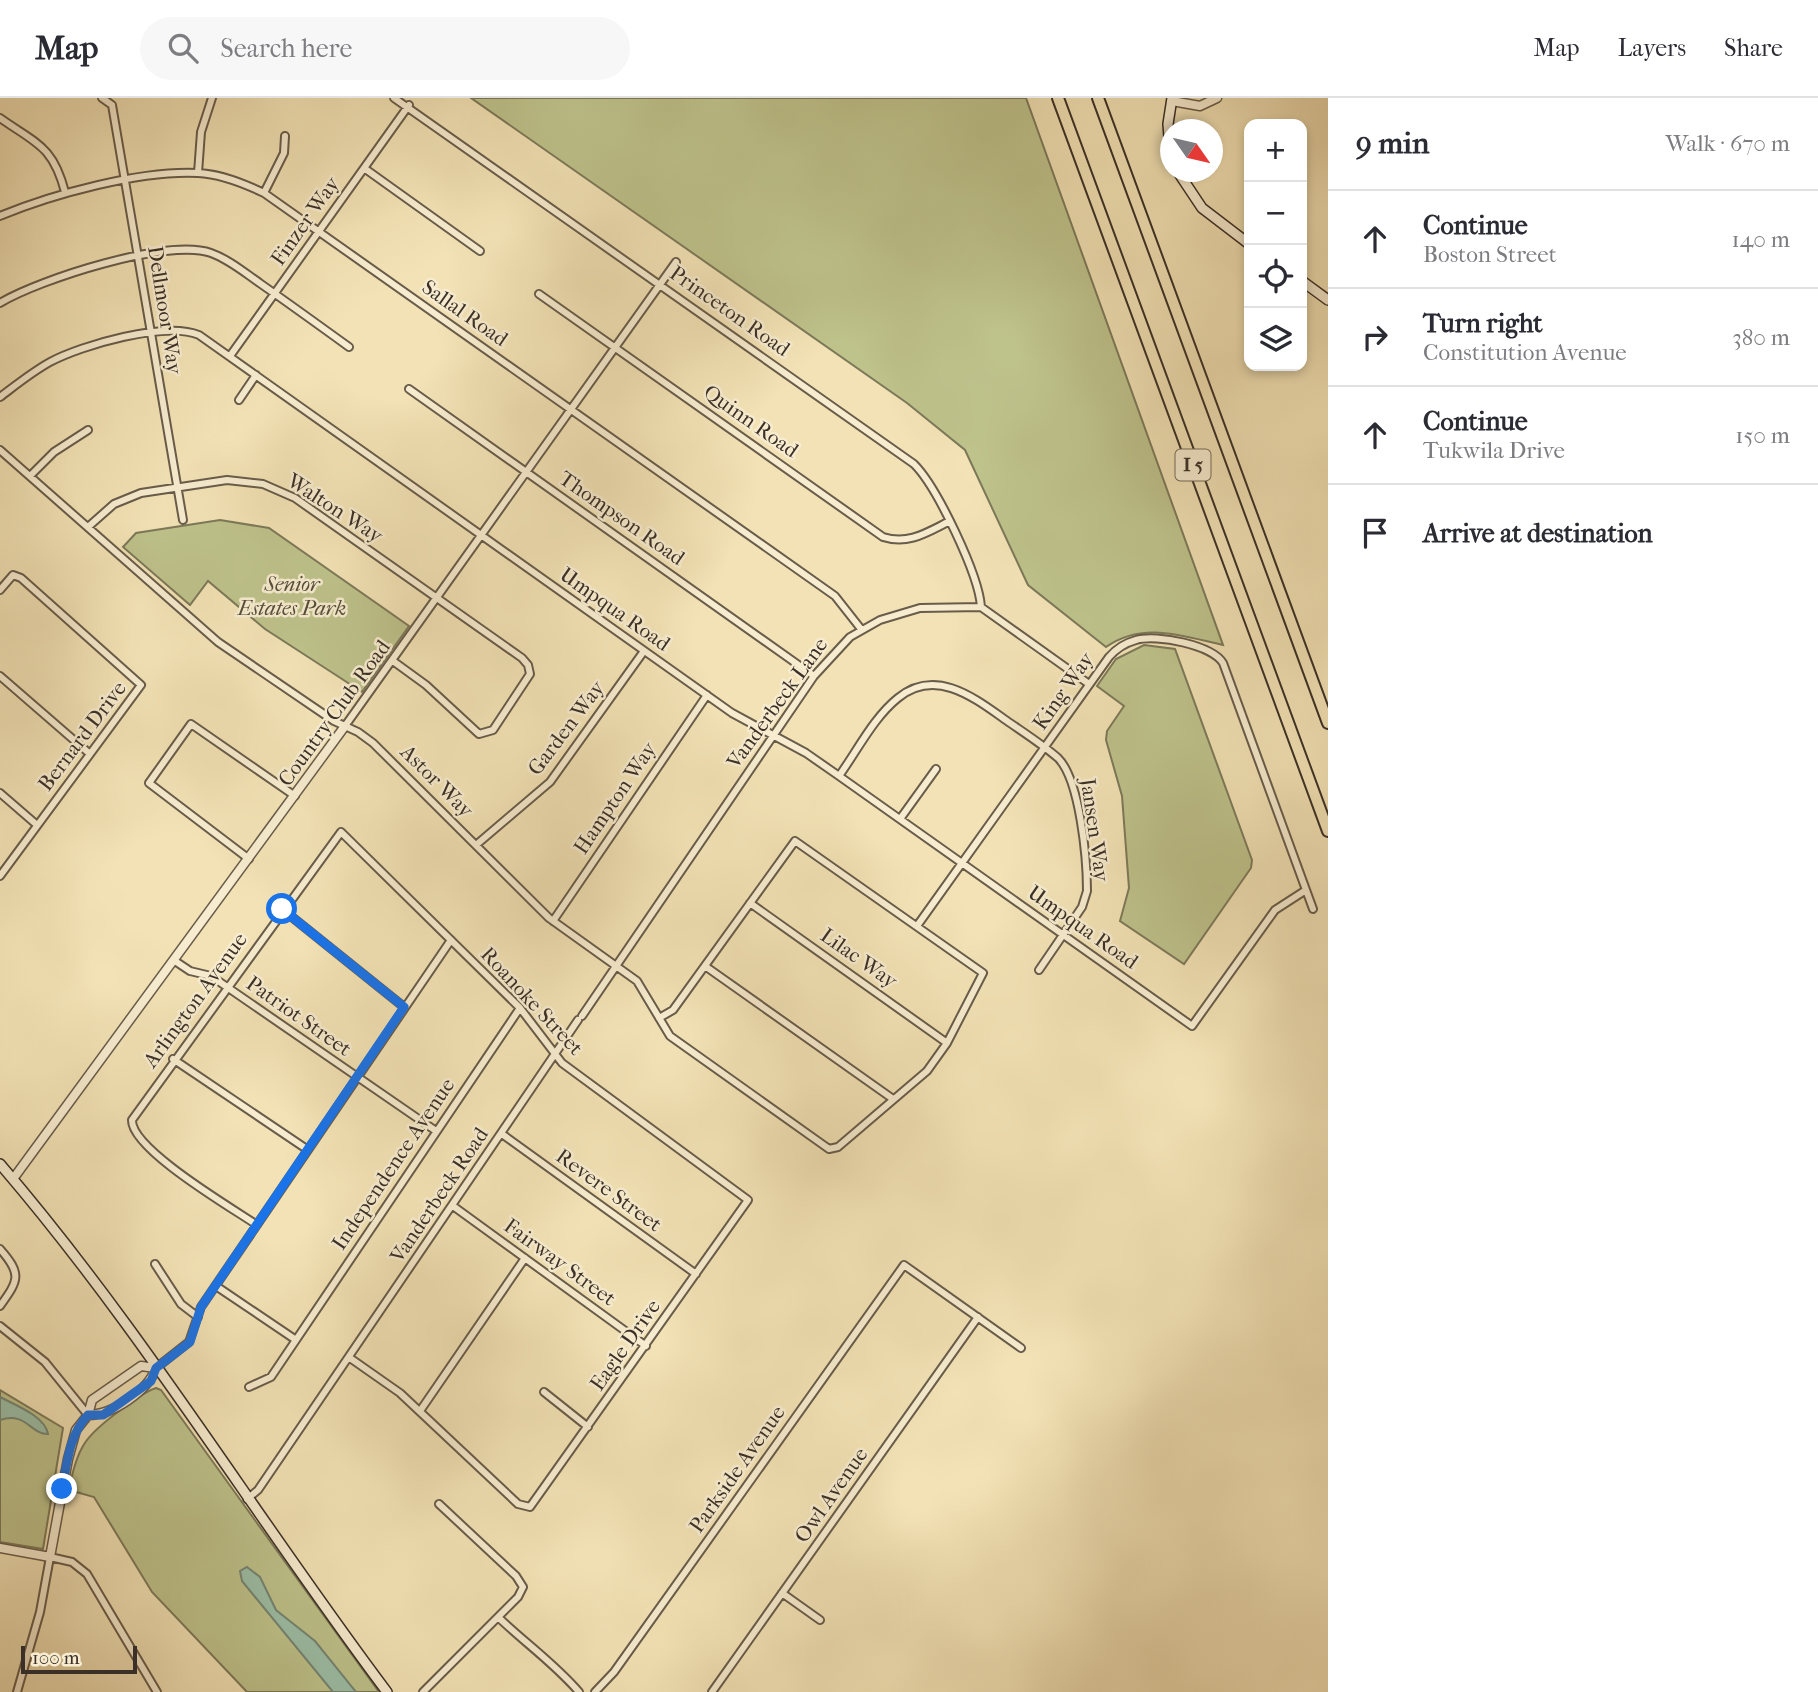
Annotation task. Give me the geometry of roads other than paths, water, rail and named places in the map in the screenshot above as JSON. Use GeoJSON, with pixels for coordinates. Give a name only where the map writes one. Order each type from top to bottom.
{"type":"FeatureCollection","features":[{"type":"Feature","properties":{"kind":"highway","name":"I 5"},"geometry":{"type":"LineString","coordinates":[[1058,98],[1328,831]]}},
{"type":"Feature","properties":{"kind":"highway","name":"I 5"},"geometry":{"type":"LineString","coordinates":[[1098,98],[1328,723]]}},
{"type":"Feature","properties":{"kind":"main road"},"geometry":{"type":"LineString","coordinates":[[1169,119],[1172,99]]}},
{"type":"Feature","properties":{"kind":"main road"},"geometry":{"type":"LineString","coordinates":[[1185,182],[1202,208],[1244,240]]}},
{"type":"Feature","properties":{"kind":"main road"},"geometry":{"type":"LineString","coordinates":[[1307,285],[1328,300]]}},
{"type":"Feature","properties":{"kind":"main road"},"geometry":{"type":"LineString","coordinates":[[0,1164],[74,1252],[247,1499],[387,1692]]}},
{"type":"Feature","properties":{"kind":"street"},"geometry":{"type":"LineString","coordinates":[[102,98],[112,105],[117,98]]}},
{"type":"Feature","properties":{"kind":"street"},"geometry":{"type":"LineString","coordinates":[[198,173],[201,132],[212,98]]}},
{"type":"Feature","properties":{"kind":"street","name":"Princeton Road"},"geometry":{"type":"LineString","coordinates":[[394,98],[409,105],[914,464],[929,481],[979,587],[981,607]]}},
{"type":"Feature","properties":{"kind":"street"},"geometry":{"type":"LineString","coordinates":[[1172,99],[1200,106],[1217,98]]}},
{"type":"Feature","properties":{"kind":"street","name":"Dellmoor Way"},"geometry":{"type":"LineString","coordinates":[[112,105],[183,520]]}},
{"type":"Feature","properties":{"kind":"street","name":"Finzer Way"},"geometry":{"type":"LineString","coordinates":[[230,356],[409,105]]}},
{"type":"Feature","properties":{"kind":"street"},"geometry":{"type":"LineString","coordinates":[[0,118],[49,153],[58,165],[65,192]]}},
{"type":"Feature","properties":{"kind":"street"},"geometry":{"type":"LineString","coordinates":[[264,192],[284,153],[285,136]]}},
{"type":"Feature","properties":{"kind":"street"},"geometry":{"type":"LineString","coordinates":[[364,168],[480,251]]}},
{"type":"Feature","properties":{"kind":"street","name":"Sallal Road"},"geometry":{"type":"LineString","coordinates":[[0,216],[65,192],[125,181],[198,173],[228,179],[264,192],[835,596],[861,629]]}},
{"type":"Feature","properties":{"kind":"street"},"geometry":{"type":"LineString","coordinates":[[0,303],[30,287],[68,273],[138,257],[181,251],[210,253],[227,261],[349,347]]}},
{"type":"Feature","properties":{"kind":"street","name":"Country Club Road"},"geometry":{"type":"LineString","coordinates":[[13,1179],[296,796],[676,261]]}},
{"type":"Feature","properties":{"kind":"street","name":"Quinn Road"},"geometry":{"type":"LineString","coordinates":[[540,294],[883,537],[909,541],[948,522]]}},
{"type":"Feature","properties":{"kind":"street","name":"Umpqua Road"},"geometry":{"type":"LineString","coordinates":[[0,397],[34,372],[66,355],[150,334],[173,331],[193,333],[230,356],[743,720],[839,776],[1192,1026],[1275,910],[1306,890]]}},
{"type":"Feature","properties":{"kind":"street"},"geometry":{"type":"LineString","coordinates":[[239,400],[256,375]]}},
{"type":"Feature","properties":{"kind":"street","name":"Thompson Road"},"geometry":{"type":"LineString","coordinates":[[409,389],[814,676]]}},
{"type":"Feature","properties":{"kind":"street"},"geometry":{"type":"LineString","coordinates":[[30,476],[65,443],[88,430]]}},
{"type":"Feature","properties":{"kind":"street","name":"Astor Way"},"geometry":{"type":"LineString","coordinates":[[0,450],[225,647],[380,749],[553,921],[637,981],[676,1040],[833,1151],[893,1099]]}},
{"type":"Feature","properties":{"kind":"street","name":"Walton Way"},"geometry":{"type":"LineString","coordinates":[[88,527],[103,512],[123,499],[177,486],[235,480],[273,488],[295,498],[437,598],[525,662],[530,674],[526,684],[493,730],[479,734],[470,729],[426,685],[393,661]]}},
{"type":"Feature","properties":{"kind":"street","name":"Bernard Drive"},"geometry":{"type":"LineString","coordinates":[[0,590],[13,575],[21,578],[141,685],[0,876]]}},
{"type":"Feature","properties":{"kind":"street"},"geometry":{"type":"LineString","coordinates":[[981,607],[1089,684]]}},
{"type":"Feature","properties":{"kind":"street","name":"Vanderbeck Lane"},"geometry":{"type":"LineString","coordinates":[[580,1018],[772,735],[835,650],[861,629],[910,610],[981,607]]}},
{"type":"Feature","properties":{"kind":"street","name":"King Way"},"geometry":{"type":"LineString","coordinates":[[917,926],[1114,652],[1137,640],[1153,638],[1215,652],[1227,672],[1312,909]]}},
{"type":"Feature","properties":{"kind":"street","name":"Garden Way"},"geometry":{"type":"LineString","coordinates":[[476,845],[550,782],[644,651]]}},
{"type":"Feature","properties":{"kind":"street"},"geometry":{"type":"LineString","coordinates":[[0,676],[90,754]]}},
{"type":"Feature","properties":{"kind":"street","name":"Jansen Way"},"geometry":{"type":"LineString","coordinates":[[839,776],[892,703],[905,693],[928,685],[963,691],[1045,747],[1066,766],[1073,781],[1087,884],[1085,902],[1039,970]]}},
{"type":"Feature","properties":{"kind":"street","name":"Hampton Way"},"geometry":{"type":"LineString","coordinates":[[553,921],[707,695]]}},
{"type":"Feature","properties":{"kind":"street"},"geometry":{"type":"LineString","coordinates":[[249,859],[149,783],[191,724],[296,796]]}},
{"type":"Feature","properties":{"kind":"street"},"geometry":{"type":"LineString","coordinates":[[900,819],[936,769]]}},
{"type":"Feature","properties":{"kind":"street"},"geometry":{"type":"LineString","coordinates":[[0,793],[37,825]]}},
{"type":"Feature","properties":{"kind":"street","name":"Arlington Avenue"},"geometry":{"type":"LineString","coordinates":[[257,1225],[172,1166],[141,1139],[132,1124],[137,1110],[173,1059],[341,832]]}},
{"type":"Feature","properties":{"kind":"street","name":"Roanoke Street"},"geometry":{"type":"LineString","coordinates":[[341,832],[520,1008],[562,1063],[748,1200]]}},
{"type":"Feature","properties":{"kind":"street"},"geometry":{"type":"LineString","coordinates":[[659,1018],[673,1010],[795,841],[984,973],[947,1043],[926,1071],[893,1099],[705,966]]}},
{"type":"Feature","properties":{"kind":"street","name":"Lilac Way"},"geometry":{"type":"LineString","coordinates":[[750,903],[947,1043]]}},
{"type":"Feature","properties":{"kind":"street"},"geometry":{"type":"LineString","coordinates":[[282,909],[404,1007]]}},
{"type":"Feature","properties":{"kind":"street"},"geometry":{"type":"LineString","coordinates":[[88,1415],[103,1415],[151,1381],[156,1368],[190,1342],[198,1317],[216,1286],[451,940]]}},
{"type":"Feature","properties":{"kind":"street","name":"Patriot Street"},"geometry":{"type":"LineString","coordinates":[[175,961],[226,987],[436,1131]]}},
{"type":"Feature","properties":{"kind":"street","name":"Independence Avenue"},"geometry":{"type":"LineString","coordinates":[[249,1387],[271,1377],[520,1008]]}},
{"type":"Feature","properties":{"kind":"street","name":"Vanderbeck Road"},"geometry":{"type":"LineString","coordinates":[[247,1499],[256,1493],[350,1358],[580,1018]]}},
{"type":"Feature","properties":{"kind":"street"},"geometry":{"type":"LineString","coordinates":[[173,1059],[308,1150]]}},
{"type":"Feature","properties":{"kind":"street","name":"Revere Street"},"geometry":{"type":"LineString","coordinates":[[502,1134],[696,1274]]}},
{"type":"Feature","properties":{"kind":"street","name":"Eagle Drive"},"geometry":{"type":"LineString","coordinates":[[420,1411],[514,1500],[527,1508],[537,1500],[748,1200]]}},
{"type":"Feature","properties":{"kind":"street","name":"Fairway Street"},"geometry":{"type":"LineString","coordinates":[[453,1206],[646,1346]]}},
{"type":"Feature","properties":{"kind":"street"},"geometry":{"type":"LineString","coordinates":[[0,1249],[13,1264],[16,1274],[14,1287],[0,1306]]}},
{"type":"Feature","properties":{"kind":"street"},"geometry":{"type":"LineString","coordinates":[[350,1358],[420,1411],[526,1258]]}},
{"type":"Feature","properties":{"kind":"street"},"geometry":{"type":"LineString","coordinates":[[155,1264],[180,1304],[198,1317]]}},
{"type":"Feature","properties":{"kind":"street","name":"Parkside Avenue"},"geometry":{"type":"LineString","coordinates":[[594,1692],[614,1672],[904,1265],[978,1317]]}},
{"type":"Feature","properties":{"kind":"street"},"geometry":{"type":"LineString","coordinates":[[216,1286],[296,1340]]}},
{"type":"Feature","properties":{"kind":"street"},"geometry":{"type":"LineString","coordinates":[[978,1317],[1021,1348]]}},
{"type":"Feature","properties":{"kind":"street","name":"Owl Avenue"},"geometry":{"type":"LineString","coordinates":[[712,1692],[978,1317]]}},
{"type":"Feature","properties":{"kind":"street"},"geometry":{"type":"LineString","coordinates":[[0,1326],[45,1362],[88,1415]]}},
{"type":"Feature","properties":{"kind":"street"},"geometry":{"type":"LineString","coordinates":[[17,1692],[40,1612],[70,1447],[76,1430],[88,1415],[92,1400],[141,1366],[156,1368]]}},
{"type":"Feature","properties":{"kind":"street"},"geometry":{"type":"LineString","coordinates":[[544,1392],[588,1427]]}},
{"type":"Feature","properties":{"kind":"street"},"geometry":{"type":"LineString","coordinates":[[423,1692],[498,1617],[523,1587],[516,1576],[439,1504]]}},
{"type":"Feature","properties":{"kind":"street"},"geometry":{"type":"LineString","coordinates":[[0,1548],[72,1562],[84,1571],[157,1692]]}},
{"type":"Feature","properties":{"kind":"street"},"geometry":{"type":"LineString","coordinates":[[782,1593],[820,1620]]}},
{"type":"Feature","properties":{"kind":"street"},"geometry":{"type":"LineString","coordinates":[[498,1617],[526,1643],[543,1654],[579,1692]]}},
{"type":"Feature","properties":{"kind":"park label","name":"Senior Estates Park"},"geometry":{"type":"Point","coordinates":[292,596]}}]}
